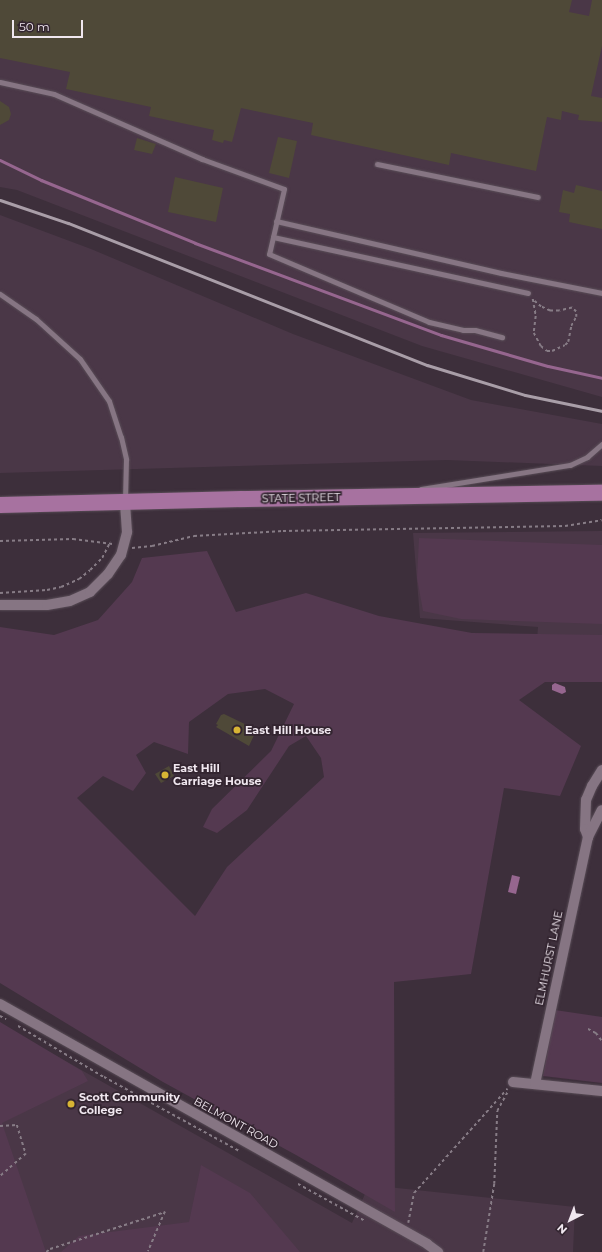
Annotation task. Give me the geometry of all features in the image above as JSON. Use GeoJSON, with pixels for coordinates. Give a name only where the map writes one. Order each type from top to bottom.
{"type":"FeatureCollection","features":[{"type":"Feature","properties":{"kind":"main road","name":"STATE STREET"},"geometry":{"type":"LineString","coordinates":[[0,505],[602,492]]}},
{"type":"Feature","properties":{"kind":"street"},"geometry":{"type":"LineString","coordinates":[[0,605],[47,605],[70,601],[90,592],[108,574],[121,555],[128,532],[124,503]]}},
{"type":"Feature","properties":{"kind":"street","name":"ELMHURST LANE"},"geometry":{"type":"LineString","coordinates":[[588,837],[585,829],[586,800],[592,786],[602,770]]}},
{"type":"Feature","properties":{"kind":"street","name":"ELMHURST LANE"},"geometry":{"type":"LineString","coordinates":[[535,1084],[588,837],[602,810]]}},
{"type":"Feature","properties":{"kind":"street","name":"BELMONT ROAD"},"geometry":{"type":"LineString","coordinates":[[0,1004],[427,1244],[438,1252]]}},
{"type":"Feature","properties":{"kind":"street"},"geometry":{"type":"LineString","coordinates":[[513,1082],[602,1091]]}},
{"type":"Feature","properties":{"kind":"lane"},"geometry":{"type":"LineString","coordinates":[[0,82],[54,94],[131,126],[202,159],[284,190],[269,254],[429,322],[463,330],[475,330],[502,337]]}},
{"type":"Feature","properties":{"kind":"lane"},"geometry":{"type":"LineString","coordinates":[[377,164],[538,197]]}},
{"type":"Feature","properties":{"kind":"lane"},"geometry":{"type":"LineString","coordinates":[[276,221],[501,273],[602,292]]}},
{"type":"Feature","properties":{"kind":"lane"},"geometry":{"type":"LineString","coordinates":[[273,237],[528,293]]}},
{"type":"Feature","properties":{"kind":"lane"},"geometry":{"type":"LineString","coordinates":[[0,294],[36,319],[80,359],[109,401],[121,437],[126,458],[124,503]]}},
{"type":"Feature","properties":{"kind":"lane"},"geometry":{"type":"LineString","coordinates":[[376,496],[570,466],[587,457],[602,444]]}},
{"type":"Feature","properties":{"kind":"path"},"geometry":{"type":"LineString","coordinates":[[528,293],[541,308],[559,311],[572,308],[576,312],[576,317],[570,326],[568,342],[565,345],[552,351],[547,351],[540,346],[534,333],[536,316],[534,301]]}},
{"type":"Feature","properties":{"kind":"path"},"geometry":{"type":"LineString","coordinates":[[0,541],[73,540],[110,542],[123,548],[152,546],[194,536],[283,531],[565,526],[602,520]]}},
{"type":"Feature","properties":{"kind":"path"},"geometry":{"type":"LineString","coordinates":[[0,593],[47,590],[61,587],[78,579],[90,570],[102,558],[110,542]]}},
{"type":"Feature","properties":{"kind":"path"},"geometry":{"type":"LineString","coordinates":[[0,1016],[11,1022]]}},
{"type":"Feature","properties":{"kind":"path"},"geometry":{"type":"LineString","coordinates":[[18,1026],[104,1077],[241,1152]]}},
{"type":"Feature","properties":{"kind":"path"},"geometry":{"type":"LineString","coordinates":[[588,1029],[596,1033],[602,1041]]}},
{"type":"Feature","properties":{"kind":"path"},"geometry":{"type":"LineString","coordinates":[[407,1233],[414,1193],[513,1082]]}},
{"type":"Feature","properties":{"kind":"path"},"geometry":{"type":"LineString","coordinates":[[483,1252],[494,1184],[497,1111],[513,1082]]}},
{"type":"Feature","properties":{"kind":"path"},"geometry":{"type":"LineString","coordinates":[[0,1126],[17,1126],[26,1154],[0,1177]]}},
{"type":"Feature","properties":{"kind":"path"},"geometry":{"type":"LineString","coordinates":[[295,1182],[367,1222]]}},
{"type":"Feature","properties":{"kind":"path"},"geometry":{"type":"LineString","coordinates":[[46,1252],[50,1249],[165,1212],[148,1252]]}},
{"type":"Feature","properties":{"kind":"shaded area"},"geometry":{"type":"Polygon","coordinates":[[[0,0],[602,0],[602,397],[422,346],[17,190],[0,187],[0,0]]]}},
{"type":"Feature","properties":{"kind":"shaded area"},"geometry":{"type":"Polygon","coordinates":[[[0,215],[91,249],[293,334],[471,400],[602,424],[602,466],[447,460],[0,473],[0,215]]]}},
{"type":"Feature","properties":{"kind":"shaded area"},"geometry":{"type":"Polygon","coordinates":[[[602,531],[602,643],[537,639],[538,627],[420,618],[413,533],[602,531]]]}},
{"type":"Feature","properties":{"kind":"shaded area"},"geometry":{"type":"Polygon","coordinates":[[[419,538],[602,545],[602,624],[461,619],[423,611],[417,578],[419,538]]]}},
{"type":"Feature","properties":{"kind":"shaded area"},"geometry":{"type":"Polygon","coordinates":[[[207,551],[236,612],[306,593],[379,616],[472,633],[602,635],[602,682],[545,682],[519,700],[581,746],[560,796],[504,788],[471,974],[394,982],[395,1212],[296,1155],[163,1082],[0,983],[0,627],[54,635],[98,620],[132,582],[142,558],[207,551]],[[265,689],[228,694],[189,722],[188,754],[154,742],[136,755],[146,773],[133,791],[103,776],[77,798],[195,916],[227,867],[324,777],[321,758],[306,736],[289,746],[247,810],[217,833],[203,827],[212,809],[271,751],[294,704],[265,689]]]}},
{"type":"Feature","properties":{"kind":"shaded area"},"geometry":{"type":"Polygon","coordinates":[[[555,683],[565,687],[566,692],[562,694],[552,690],[552,685],[555,683]]]}},
{"type":"Feature","properties":{"kind":"shaded area"},"geometry":{"type":"Polygon","coordinates":[[[512,875],[520,877],[516,894],[508,892],[512,875]]]}},
{"type":"Feature","properties":{"kind":"shaded area"},"geometry":{"type":"Polygon","coordinates":[[[555,1010],[602,1017],[602,1083],[543,1076],[555,1010]]]}},
{"type":"Feature","properties":{"kind":"shaded area"},"geometry":{"type":"Polygon","coordinates":[[[0,1022],[82,1071],[88,1081],[2,1123],[46,1252],[0,1252],[0,1022]]]}},
{"type":"Feature","properties":{"kind":"shaded area","name":"Scott Community College"},"geometry":{"type":"Polygon","coordinates":[[[0,1024],[352,1223],[369,1185],[575,1207],[573,1252],[0,1252],[0,1024]]]}},
{"type":"Feature","properties":{"kind":"shaded area"},"geometry":{"type":"Polygon","coordinates":[[[201,1165],[250,1193],[300,1252],[61,1252],[79,1236],[189,1222],[201,1165]]]}},
{"type":"Feature","properties":{"kind":"building"},"geometry":{"type":"Polygon","coordinates":[[[0,0],[572,0],[569,12],[589,16],[592,0],[602,0],[602,46],[591,96],[602,98],[602,122],[578,120],[579,115],[562,111],[561,120],[547,117],[536,171],[451,153],[449,165],[311,135],[313,123],[241,108],[232,142],[224,140],[223,143],[212,140],[214,130],[149,116],[151,107],[66,89],[70,72],[0,58],[0,0]]]}},
{"type":"Feature","properties":{"kind":"building"},"geometry":{"type":"Polygon","coordinates":[[[0,101],[9,107],[11,114],[9,120],[0,125],[0,101]]]}},
{"type":"Feature","properties":{"kind":"building"},"geometry":{"type":"Polygon","coordinates":[[[278,137],[297,141],[289,178],[269,173],[278,137]]]}},
{"type":"Feature","properties":{"kind":"building"},"geometry":{"type":"Polygon","coordinates":[[[137,138],[156,144],[152,154],[134,150],[137,138]]]}},
{"type":"Feature","properties":{"kind":"building"},"geometry":{"type":"Polygon","coordinates":[[[175,177],[223,188],[216,222],[168,212],[175,177]]]}},
{"type":"Feature","properties":{"kind":"building"},"geometry":{"type":"Polygon","coordinates":[[[576,185],[602,191],[602,229],[569,222],[570,214],[559,212],[563,190],[574,193],[576,185]]]}},
{"type":"Feature","properties":{"kind":"building","name":"East Hill House"},"geometry":{"type":"Polygon","coordinates":[[[224,714],[256,731],[249,746],[216,727],[221,715],[224,714]]]}},
{"type":"Feature","properties":{"kind":"building","name":"East Hill Carriage House"},"geometry":{"type":"Polygon","coordinates":[[[169,766],[174,776],[161,783],[155,774],[169,766]]]}},
{"type":"Feature","properties":{"kind":"waterway"},"geometry":{"type":"LineString","coordinates":[[0,160],[41,180],[195,243],[441,335],[548,366],[602,378]]}},
{"type":"Feature","properties":{"kind":"railway"},"geometry":{"type":"LineString","coordinates":[[0,200],[68,223],[427,365],[525,395],[602,411]]}},
{"type":"Feature","properties":{"kind":"place","name":"East Hill House"},"geometry":{"type":"Point","coordinates":[237,730]}},
{"type":"Feature","properties":{"kind":"place","name":"East Hill Carriage House"},"geometry":{"type":"Point","coordinates":[165,775]}},
{"type":"Feature","properties":{"kind":"place","name":"Scott Community College"},"geometry":{"type":"Point","coordinates":[71,1104]}}]}
